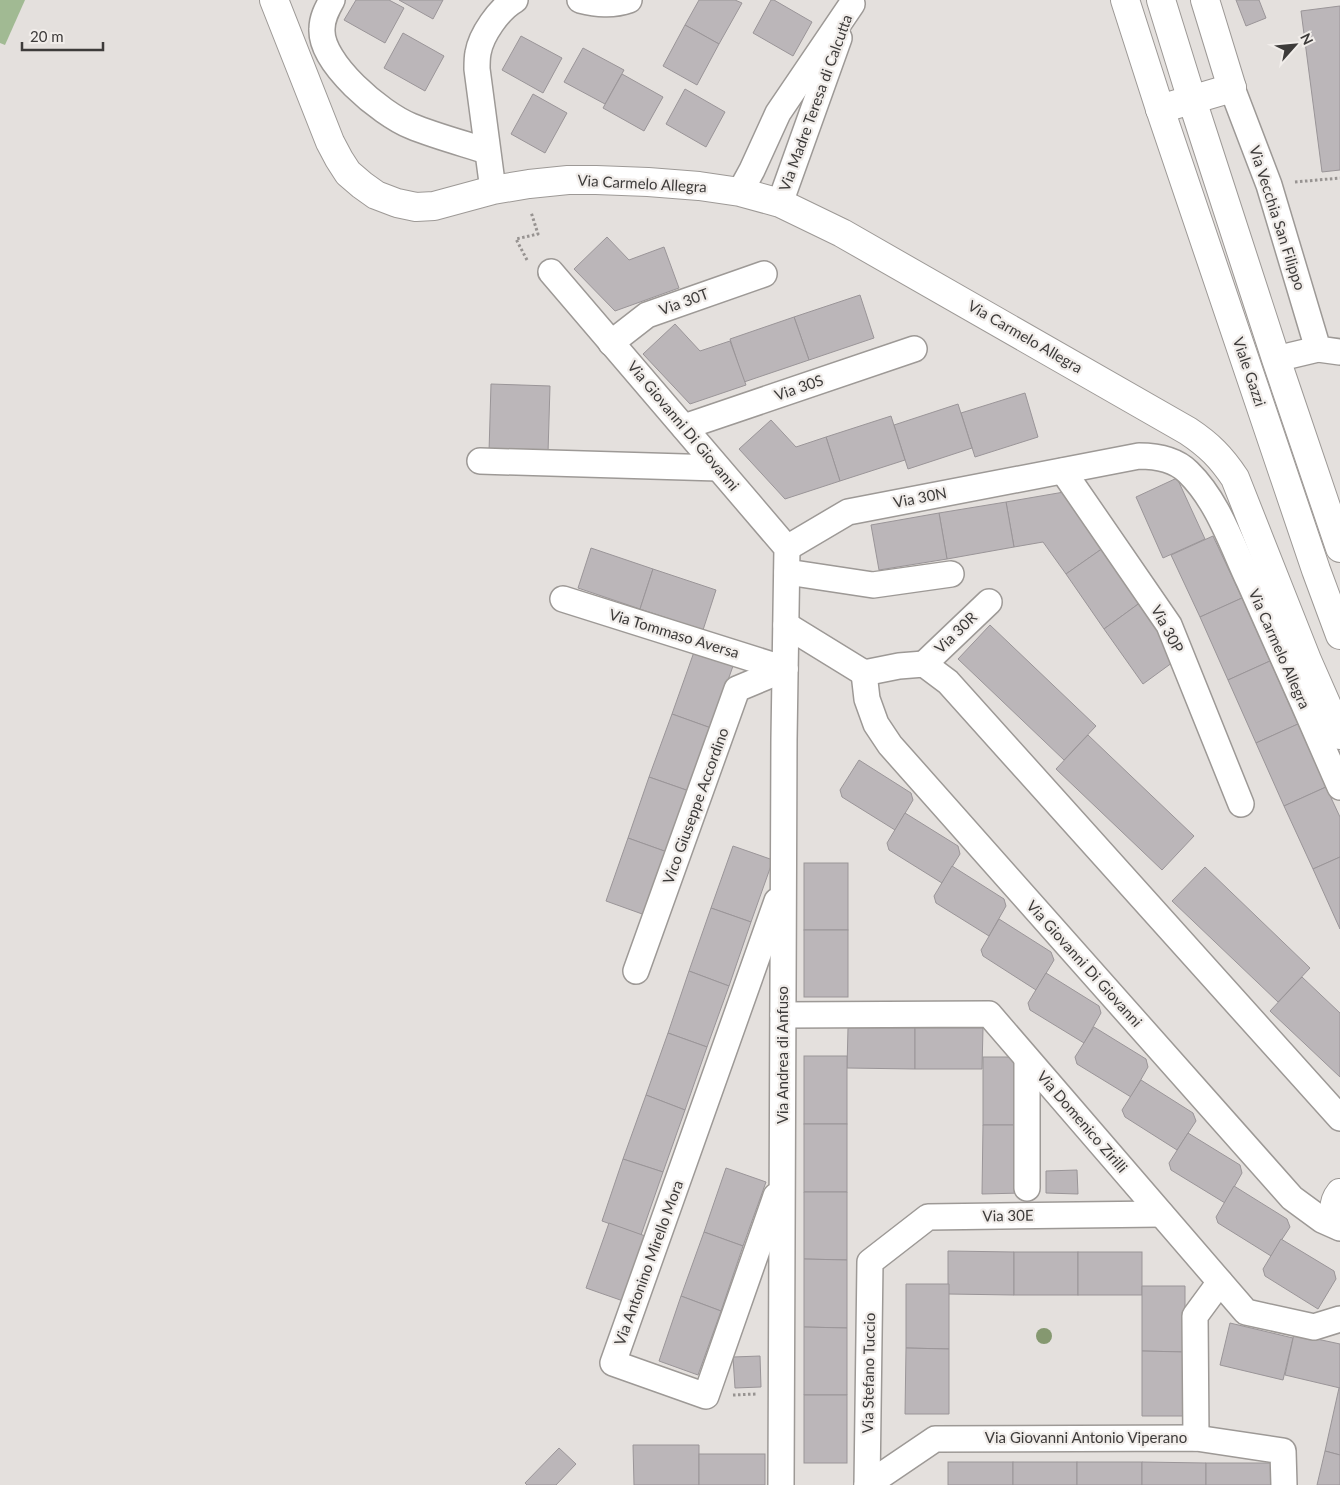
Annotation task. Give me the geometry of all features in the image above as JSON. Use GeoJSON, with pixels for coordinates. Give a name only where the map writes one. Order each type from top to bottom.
{"type":"FeatureCollection","features":[{"type":"Feature","properties":{"kind":"main road","name":"Via Carmelo Allegra"},"geometry":{"type":"LineString","coordinates":[[274,0],[334,150],[348,173],[376,195],[396,203],[416,207],[434,206],[493,190],[568,180],[648,182],[699,186],[740,192],[780,203],[842,232],[1188,431],[1215,451],[1235,478],[1307,660],[1340,735]]}},
{"type":"Feature","properties":{"kind":"main road","name":"Viale Gazzi"},"geometry":{"type":"LineString","coordinates":[[1125,0],[1313,561],[1340,634]]}},
{"type":"Feature","properties":{"kind":"main road","name":"Viale Gazzi"},"geometry":{"type":"LineString","coordinates":[[1161,0],[1276,359],[1340,548]]}},
{"type":"Feature","properties":{"kind":"main road"},"geometry":{"type":"LineString","coordinates":[[1205,0],[1232,88]]}},
{"type":"Feature","properties":{"kind":"main road"},"geometry":{"type":"LineString","coordinates":[[1224,0],[1234,41],[1232,88]]}},
{"type":"Feature","properties":{"kind":"main road"},"geometry":{"type":"LineString","coordinates":[[1160,109],[1232,88]]}},
{"type":"Feature","properties":{"kind":"main road"},"geometry":{"type":"LineString","coordinates":[[1340,1193],[1335,1203],[1334,1211],[1340,1227]]}},
{"type":"Feature","properties":{"kind":"street"},"geometry":{"type":"LineString","coordinates":[[332,0],[324,17],[322,29],[323,42],[336,65],[362,93],[379,107],[410,126],[487,151]]}},
{"type":"Feature","properties":{"kind":"street"},"geometry":{"type":"LineString","coordinates":[[493,190],[477,69],[478,54],[482,39],[499,14],[508,4],[515,0]]}},
{"type":"Feature","properties":{"kind":"street"},"geometry":{"type":"LineString","coordinates":[[580,0],[598,4],[613,4],[629,0]]}},
{"type":"Feature","properties":{"kind":"street","name":"Via Madre Teresa di Calcutta"},"geometry":{"type":"LineString","coordinates":[[740,192],[778,113],[853,2]]}},
{"type":"Feature","properties":{"kind":"street","name":"Via Madre Teresa di Calcutta"},"geometry":{"type":"LineString","coordinates":[[780,203],[853,2]]}},
{"type":"Feature","properties":{"kind":"street","name":"Via Vecchia San Filippo"},"geometry":{"type":"LineString","coordinates":[[1232,88],[1270,185],[1329,350],[1276,359]]}},
{"type":"Feature","properties":{"kind":"street","name":"Via Giovanni Di Giovanni"},"geometry":{"type":"LineString","coordinates":[[551,272],[718,468],[787,560]]}},
{"type":"Feature","properties":{"kind":"street","name":"Via 30T"},"geometry":{"type":"LineString","coordinates":[[611,342],[647,315],[764,274]]}},
{"type":"Feature","properties":{"kind":"street","name":"Via 30S"},"geometry":{"type":"LineString","coordinates":[[684,427],[914,349]]}},
{"type":"Feature","properties":{"kind":"street","name":"Via Carmelo Allegra"},"geometry":{"type":"LineString","coordinates":[[1063,471],[1139,456],[1149,456],[1160,457],[1174,462],[1196,480],[1216,510],[1293,678],[1340,787]]}},
{"type":"Feature","properties":{"kind":"street"},"geometry":{"type":"LineString","coordinates":[[480,461],[718,468]]}},
{"type":"Feature","properties":{"kind":"street","name":"Via 30N"},"geometry":{"type":"LineString","coordinates":[[787,560],[848,512],[1063,471]]}},
{"type":"Feature","properties":{"kind":"street","name":"Via 30P"},"geometry":{"type":"LineString","coordinates":[[1063,471],[1168,625],[1241,804]]}},
{"type":"Feature","properties":{"kind":"street"},"geometry":{"type":"LineString","coordinates":[[951,574],[873,585],[787,560],[786,625],[864,673],[899,666],[924,664],[948,682],[1340,1118]]}},
{"type":"Feature","properties":{"kind":"street","name":"Via Tommaso Aversa"},"geometry":{"type":"LineString","coordinates":[[563,599],[785,669]]}},
{"type":"Feature","properties":{"kind":"street","name":"Via 30R"},"geometry":{"type":"LineString","coordinates":[[924,664],[989,602]]}},
{"type":"Feature","properties":{"kind":"street","name":"Via Andrea di Anfuso"},"geometry":{"type":"LineString","coordinates":[[782,1485],[786,625]]}},
{"type":"Feature","properties":{"kind":"street","name":"Vico Giuseppe Accordino"},"geometry":{"type":"LineString","coordinates":[[636,971],[738,689],[785,669]]}},
{"type":"Feature","properties":{"kind":"street","name":"Via Giovanni Di Giovanni"},"geometry":{"type":"LineString","coordinates":[[864,673],[867,699],[876,724],[890,745],[1292,1198],[1322,1220],[1340,1227]]}},
{"type":"Feature","properties":{"kind":"street","name":"Via Antonino Mirello Mora"},"geometry":{"type":"LineString","coordinates":[[782,1179],[706,1396],[614,1363],[784,883]]}},
{"type":"Feature","properties":{"kind":"street","name":"Via Domenico Zirilli"},"geometry":{"type":"LineString","coordinates":[[783,1015],[989,1014],[1246,1312],[1314,1326],[1340,1319]]}},
{"type":"Feature","properties":{"kind":"street"},"geometry":{"type":"LineString","coordinates":[[1027,1188],[1028,1059]]}},
{"type":"Feature","properties":{"kind":"street","name":"Via 30E"},"geometry":{"type":"LineString","coordinates":[[870,1262],[928,1216],[1161,1214]]}},
{"type":"Feature","properties":{"kind":"street","name":"Via Stefano Tuccio"},"geometry":{"type":"LineString","coordinates":[[868,1485],[870,1262]]}},
{"type":"Feature","properties":{"kind":"street"},"geometry":{"type":"LineString","coordinates":[[1196,1438],[1196,1316],[1220,1282]]}},
{"type":"Feature","properties":{"kind":"street","name":"Via Giovanni Antonio Viperano"},"geometry":{"type":"LineString","coordinates":[[868,1485],[935,1439],[1196,1438],[1283,1451],[1284,1485]]}},
{"type":"Feature","properties":{"kind":"path"},"geometry":{"type":"LineString","coordinates":[[1270,185],[1340,178]]}},
{"type":"Feature","properties":{"kind":"path"},"geometry":{"type":"LineString","coordinates":[[530,184],[530,210],[538,234],[516,239],[530,266],[551,272]]}},
{"type":"Feature","properties":{"kind":"path"},"geometry":{"type":"LineString","coordinates":[[712,1377],[733,1395],[782,1392]]}},
{"type":"Feature","properties":{"kind":"green space"},"geometry":{"type":"Polygon","coordinates":[[[0,0],[25,0],[5,45],[0,43],[0,0]]]}},
{"type":"Feature","properties":{"kind":"building"},"geometry":{"type":"Polygon","coordinates":[[[356,0],[389,0],[404,8],[385,43],[344,20],[356,0]]]}},
{"type":"Feature","properties":{"kind":"building"},"geometry":{"type":"Polygon","coordinates":[[[399,0],[443,0],[433,19],[399,0]]]}},
{"type":"Feature","properties":{"kind":"building"},"geometry":{"type":"Polygon","coordinates":[[[699,0],[735,0],[742,3],[719,44],[685,25],[699,0]]]}},
{"type":"Feature","properties":{"kind":"building"},"geometry":{"type":"Polygon","coordinates":[[[771,0],[812,22],[793,56],[753,33],[771,0]]]}},
{"type":"Feature","properties":{"kind":"building"},"geometry":{"type":"Polygon","coordinates":[[[1236,0],[1259,0],[1266,18],[1246,26],[1236,0]]]}},
{"type":"Feature","properties":{"kind":"building"},"geometry":{"type":"Polygon","coordinates":[[[1340,6],[1340,170],[1322,172],[1301,11],[1340,6]]]}},
{"type":"Feature","properties":{"kind":"building"},"geometry":{"type":"Polygon","coordinates":[[[685,25],[719,44],[697,85],[663,66],[685,25]]]}},
{"type":"Feature","properties":{"kind":"building"},"geometry":{"type":"Polygon","coordinates":[[[403,33],[444,56],[425,91],[384,68],[403,33]]]}},
{"type":"Feature","properties":{"kind":"building"},"geometry":{"type":"Polygon","coordinates":[[[521,36],[562,58],[543,93],[502,70],[521,36]]]}},
{"type":"Feature","properties":{"kind":"building"},"geometry":{"type":"Polygon","coordinates":[[[583,48],[624,70],[605,104],[564,82],[583,48]]]}},
{"type":"Feature","properties":{"kind":"building"},"geometry":{"type":"Polygon","coordinates":[[[622,74],[663,97],[644,131],[603,108],[622,74]]]}},
{"type":"Feature","properties":{"kind":"building"},"geometry":{"type":"Polygon","coordinates":[[[685,89],[725,112],[706,147],[666,124],[685,89]]]}},
{"type":"Feature","properties":{"kind":"building"},"geometry":{"type":"Polygon","coordinates":[[[533,94],[567,113],[545,153],[511,134],[533,94]]]}},
{"type":"Feature","properties":{"kind":"building"},"geometry":{"type":"Polygon","coordinates":[[[607,237],[629,260],[664,247],[679,288],[615,311],[574,269],[607,237]]]}},
{"type":"Feature","properties":{"kind":"building"},"geometry":{"type":"Polygon","coordinates":[[[860,295],[874,338],[809,360],[794,317],[860,295]]]}},
{"type":"Feature","properties":{"kind":"building"},"geometry":{"type":"Polygon","coordinates":[[[794,317],[809,360],[744,382],[730,339],[794,317]]]}},
{"type":"Feature","properties":{"kind":"building"},"geometry":{"type":"Polygon","coordinates":[[[675,324],[700,351],[730,341],[746,385],[690,404],[643,354],[675,324]]]}},
{"type":"Feature","properties":{"kind":"building"},"geometry":{"type":"Polygon","coordinates":[[[491,384],[550,386],[548,453],[489,452],[491,384]]]}},
{"type":"Feature","properties":{"kind":"building"},"geometry":{"type":"Polygon","coordinates":[[[1025,393],[1038,437],[975,457],[961,413],[1025,393]]]}},
{"type":"Feature","properties":{"kind":"building"},"geometry":{"type":"Polygon","coordinates":[[[958,404],[972,448],[908,469],[894,425],[958,404]]]}},
{"type":"Feature","properties":{"kind":"building"},"geometry":{"type":"Polygon","coordinates":[[[891,416],[905,460],[840,481],[826,437],[891,416]]]}},
{"type":"Feature","properties":{"kind":"building"},"geometry":{"type":"Polygon","coordinates":[[[771,420],[796,447],[826,437],[840,481],[785,499],[739,449],[771,420]]]}},
{"type":"Feature","properties":{"kind":"building"},"geometry":{"type":"Polygon","coordinates":[[[1177,478],[1205,539],[1163,558],[1136,497],[1177,478]]]}},
{"type":"Feature","properties":{"kind":"building"},"geometry":{"type":"Polygon","coordinates":[[[1064,492],[1103,548],[1066,574],[1043,542],[1014,547],[1006,502],[1064,492]]]}},
{"type":"Feature","properties":{"kind":"building"},"geometry":{"type":"Polygon","coordinates":[[[1006,502],[1014,547],[947,559],[939,513],[1006,502]]]}},
{"type":"Feature","properties":{"kind":"building"},"geometry":{"type":"Polygon","coordinates":[[[939,513],[947,559],[879,570],[871,525],[939,513]]]}},
{"type":"Feature","properties":{"kind":"building"},"geometry":{"type":"Polygon","coordinates":[[[1213,536],[1242,598],[1200,617],[1171,555],[1213,536]]]}},
{"type":"Feature","properties":{"kind":"building"},"geometry":{"type":"Polygon","coordinates":[[[591,548],[653,569],[640,609],[578,588],[591,548]]]}},
{"type":"Feature","properties":{"kind":"building"},"geometry":{"type":"Polygon","coordinates":[[[1103,548],[1141,602],[1104,629],[1066,574],[1103,548]]]}},
{"type":"Feature","properties":{"kind":"building"},"geometry":{"type":"Polygon","coordinates":[[[653,569],[716,590],[703,630],[640,609],[653,569]]]}},
{"type":"Feature","properties":{"kind":"building"},"geometry":{"type":"Polygon","coordinates":[[[1242,598],[1270,661],[1228,680],[1200,617],[1242,598]]]}},
{"type":"Feature","properties":{"kind":"building"},"geometry":{"type":"Polygon","coordinates":[[[1141,602],[1180,657],[1143,684],[1104,629],[1141,602]]]}},
{"type":"Feature","properties":{"kind":"building"},"geometry":{"type":"Polygon","coordinates":[[[990,625],[1096,726],[1064,760],[958,659],[990,625]]]}},
{"type":"Feature","properties":{"kind":"building"},"geometry":{"type":"Polygon","coordinates":[[[694,652],[733,666],[711,728],[672,714],[694,652]]]}},
{"type":"Feature","properties":{"kind":"building"},"geometry":{"type":"Polygon","coordinates":[[[1270,661],[1298,724],[1256,743],[1228,680],[1270,661]]]}},
{"type":"Feature","properties":{"kind":"building"},"geometry":{"type":"Polygon","coordinates":[[[672,714],[711,728],[689,791],[649,777],[672,714]]]}},
{"type":"Feature","properties":{"kind":"building"},"geometry":{"type":"Polygon","coordinates":[[[1298,724],[1326,787],[1284,806],[1256,743],[1298,724]]]}},
{"type":"Feature","properties":{"kind":"building"},"geometry":{"type":"Polygon","coordinates":[[[1088,735],[1194,836],[1162,870],[1056,769],[1088,735]]]}},
{"type":"Feature","properties":{"kind":"building"},"geometry":{"type":"Polygon","coordinates":[[[859,760],[911,793],[913,800],[895,830],[842,797],[840,790],[859,760]]]}},
{"type":"Feature","properties":{"kind":"building"},"geometry":{"type":"Polygon","coordinates":[[[649,777],[689,791],[667,852],[628,838],[649,777]]]}},
{"type":"Feature","properties":{"kind":"building"},"geometry":{"type":"Polygon","coordinates":[[[1326,787],[1340,817],[1340,857],[1313,869],[1284,806],[1326,787]]]}},
{"type":"Feature","properties":{"kind":"building"},"geometry":{"type":"Polygon","coordinates":[[[905,813],[958,846],[960,854],[942,883],[889,850],[887,843],[905,813]]]}},
{"type":"Feature","properties":{"kind":"building"},"geometry":{"type":"Polygon","coordinates":[[[628,838],[667,852],[645,915],[606,901],[628,838]]]}},
{"type":"Feature","properties":{"kind":"building"},"geometry":{"type":"Polygon","coordinates":[[[733,846],[773,860],[751,922],[711,908],[733,846]]]}},
{"type":"Feature","properties":{"kind":"building"},"geometry":{"type":"Polygon","coordinates":[[[1340,857],[1340,929],[1313,869],[1340,857]]]}},
{"type":"Feature","properties":{"kind":"building"},"geometry":{"type":"Polygon","coordinates":[[[804,863],[848,863],[848,930],[804,930],[804,863]]]}},
{"type":"Feature","properties":{"kind":"building"},"geometry":{"type":"Polygon","coordinates":[[[952,866],[1004,899],[1006,906],[989,936],[936,903],[934,896],[952,866]]]}},
{"type":"Feature","properties":{"kind":"building"},"geometry":{"type":"Polygon","coordinates":[[[1205,867],[1310,968],[1278,1002],[1172,901],[1205,867]]]}},
{"type":"Feature","properties":{"kind":"building"},"geometry":{"type":"Polygon","coordinates":[[[711,908],[751,922],[729,986],[689,971],[711,908]]]}},
{"type":"Feature","properties":{"kind":"building"},"geometry":{"type":"Polygon","coordinates":[[[999,919],[1051,952],[1054,960],[1036,990],[983,956],[981,950],[999,919]]]}},
{"type":"Feature","properties":{"kind":"building"},"geometry":{"type":"Polygon","coordinates":[[[804,930],[848,930],[848,997],[804,997],[804,930]]]}},
{"type":"Feature","properties":{"kind":"building"},"geometry":{"type":"Polygon","coordinates":[[[689,971],[729,986],[707,1047],[668,1033],[689,971]]]}},
{"type":"Feature","properties":{"kind":"building"},"geometry":{"type":"Polygon","coordinates":[[[1046,973],[1099,1006],[1101,1013],[1084,1043],[1030,1010],[1028,1003],[1046,973]]]}},
{"type":"Feature","properties":{"kind":"building"},"geometry":{"type":"Polygon","coordinates":[[[1302,977],[1340,1013],[1340,1077],[1270,1011],[1302,977]]]}},
{"type":"Feature","properties":{"kind":"building"},"geometry":{"type":"Polygon","coordinates":[[[1094,1027],[1146,1059],[1148,1067],[1131,1097],[1077,1064],[1075,1057],[1094,1027]]]}},
{"type":"Feature","properties":{"kind":"building"},"geometry":{"type":"Polygon","coordinates":[[[848,1028],[915,1028],[915,1069],[847,1068],[848,1028]]]}},
{"type":"Feature","properties":{"kind":"building"},"geometry":{"type":"Polygon","coordinates":[[[915,1028],[983,1028],[982,1069],[915,1069],[915,1028]]]}},
{"type":"Feature","properties":{"kind":"building"},"geometry":{"type":"Polygon","coordinates":[[[668,1033],[707,1047],[685,1110],[646,1095],[668,1033]]]}},
{"type":"Feature","properties":{"kind":"building"},"geometry":{"type":"Polygon","coordinates":[[[804,1056],[847,1056],[847,1124],[804,1124],[804,1056]]]}},
{"type":"Feature","properties":{"kind":"building"},"geometry":{"type":"Polygon","coordinates":[[[983,1057],[1022,1057],[1022,1125],[983,1125],[983,1057]]]}},
{"type":"Feature","properties":{"kind":"building"},"geometry":{"type":"Polygon","coordinates":[[[1141,1080],[1193,1113],[1196,1121],[1177,1150],[1125,1117],[1122,1110],[1141,1080]]]}},
{"type":"Feature","properties":{"kind":"building"},"geometry":{"type":"Polygon","coordinates":[[[646,1095],[685,1110],[663,1172],[623,1159],[646,1095]]]}},
{"type":"Feature","properties":{"kind":"building"},"geometry":{"type":"Polygon","coordinates":[[[804,1124],[847,1124],[847,1192],[804,1192],[804,1124]]]}},
{"type":"Feature","properties":{"kind":"building"},"geometry":{"type":"Polygon","coordinates":[[[983,1125],[1022,1125],[1022,1193],[982,1194],[983,1125]]]}},
{"type":"Feature","properties":{"kind":"building"},"geometry":{"type":"Polygon","coordinates":[[[1188,1133],[1240,1165],[1242,1173],[1225,1203],[1171,1170],[1169,1163],[1188,1133]]]}},
{"type":"Feature","properties":{"kind":"building"},"geometry":{"type":"Polygon","coordinates":[[[623,1159],[663,1172],[641,1235],[602,1221],[623,1159]]]}},
{"type":"Feature","properties":{"kind":"building"},"geometry":{"type":"Polygon","coordinates":[[[726,1168],[766,1182],[743,1246],[704,1232],[726,1168]]]}},
{"type":"Feature","properties":{"kind":"building"},"geometry":{"type":"Polygon","coordinates":[[[1077,1170],[1078,1194],[1046,1193],[1046,1171],[1077,1170]]]}},
{"type":"Feature","properties":{"kind":"building"},"geometry":{"type":"Polygon","coordinates":[[[1234,1186],[1287,1219],[1290,1227],[1271,1256],[1218,1223],[1216,1217],[1234,1186]]]}},
{"type":"Feature","properties":{"kind":"building"},"geometry":{"type":"Polygon","coordinates":[[[804,1192],[847,1192],[847,1260],[804,1259],[804,1192]]]}},
{"type":"Feature","properties":{"kind":"building"},"geometry":{"type":"Polygon","coordinates":[[[609,1223],[648,1237],[626,1302],[586,1288],[609,1223]]]}},
{"type":"Feature","properties":{"kind":"building"},"geometry":{"type":"Polygon","coordinates":[[[704,1232],[743,1246],[721,1311],[681,1296],[704,1232]]]}},
{"type":"Feature","properties":{"kind":"building"},"geometry":{"type":"Polygon","coordinates":[[[1281,1239],[1334,1271],[1336,1279],[1318,1309],[1265,1276],[1263,1269],[1281,1239]]]}},
{"type":"Feature","properties":{"kind":"building"},"geometry":{"type":"Polygon","coordinates":[[[948,1251],[1014,1252],[1014,1295],[948,1294],[948,1251]]]}},
{"type":"Feature","properties":{"kind":"building"},"geometry":{"type":"Polygon","coordinates":[[[1014,1252],[1078,1252],[1078,1295],[1014,1295],[1014,1252]]]}},
{"type":"Feature","properties":{"kind":"building"},"geometry":{"type":"Polygon","coordinates":[[[1078,1252],[1142,1252],[1142,1295],[1078,1295],[1078,1252]]]}},
{"type":"Feature","properties":{"kind":"building"},"geometry":{"type":"Polygon","coordinates":[[[804,1259],[847,1260],[847,1328],[804,1327],[804,1259]]]}},
{"type":"Feature","properties":{"kind":"building"},"geometry":{"type":"Polygon","coordinates":[[[906,1284],[949,1284],[949,1349],[906,1348],[906,1284]]]}},
{"type":"Feature","properties":{"kind":"building"},"geometry":{"type":"Polygon","coordinates":[[[1142,1286],[1185,1286],[1185,1352],[1142,1351],[1142,1286]]]}},
{"type":"Feature","properties":{"kind":"building"},"geometry":{"type":"Polygon","coordinates":[[[681,1296],[721,1311],[698,1375],[659,1361],[681,1296]]]}},
{"type":"Feature","properties":{"kind":"building"},"geometry":{"type":"Polygon","coordinates":[[[1230,1323],[1293,1338],[1283,1380],[1220,1365],[1230,1323]]]}},
{"type":"Feature","properties":{"kind":"building"},"geometry":{"type":"Polygon","coordinates":[[[804,1327],[847,1328],[847,1395],[804,1395],[804,1327]]]}},
{"type":"Feature","properties":{"kind":"building"},"geometry":{"type":"Polygon","coordinates":[[[1294,1334],[1340,1344],[1340,1388],[1285,1375],[1294,1334]]]}},
{"type":"Feature","properties":{"kind":"building"},"geometry":{"type":"Polygon","coordinates":[[[906,1348],[949,1349],[949,1414],[905,1414],[906,1348]]]}},
{"type":"Feature","properties":{"kind":"building"},"geometry":{"type":"Polygon","coordinates":[[[1142,1351],[1185,1352],[1185,1416],[1142,1416],[1142,1351]]]}},
{"type":"Feature","properties":{"kind":"building"},"geometry":{"type":"Polygon","coordinates":[[[760,1356],[761,1387],[735,1388],[733,1357],[760,1356]]]}},
{"type":"Feature","properties":{"kind":"building"},"geometry":{"type":"Polygon","coordinates":[[[1340,1388],[1340,1455],[1325,1451],[1340,1388]]]}},
{"type":"Feature","properties":{"kind":"building"},"geometry":{"type":"Polygon","coordinates":[[[804,1395],[847,1395],[847,1463],[804,1463],[804,1395]]]}},
{"type":"Feature","properties":{"kind":"building"},"geometry":{"type":"Polygon","coordinates":[[[633,1445],[699,1445],[699,1485],[634,1485],[633,1445]]]}},
{"type":"Feature","properties":{"kind":"building"},"geometry":{"type":"Polygon","coordinates":[[[559,1448],[576,1464],[556,1485],[527,1485],[525,1483],[559,1448]]]}},
{"type":"Feature","properties":{"kind":"building"},"geometry":{"type":"Polygon","coordinates":[[[1325,1451],[1340,1455],[1340,1485],[1317,1485],[1325,1451]]]}},
{"type":"Feature","properties":{"kind":"building"},"geometry":{"type":"Polygon","coordinates":[[[699,1454],[765,1454],[765,1485],[699,1485],[699,1454]]]}},
{"type":"Feature","properties":{"kind":"building"},"geometry":{"type":"Polygon","coordinates":[[[948,1462],[1013,1462],[1013,1485],[948,1485],[948,1462]]]}},
{"type":"Feature","properties":{"kind":"building"},"geometry":{"type":"Polygon","coordinates":[[[1013,1462],[1077,1462],[1077,1485],[1013,1485],[1013,1462]]]}},
{"type":"Feature","properties":{"kind":"building"},"geometry":{"type":"Polygon","coordinates":[[[1077,1462],[1142,1462],[1142,1485],[1077,1485],[1077,1462]]]}},
{"type":"Feature","properties":{"kind":"building"},"geometry":{"type":"Polygon","coordinates":[[[1142,1462],[1206,1463],[1206,1485],[1142,1485],[1142,1462]]]}},
{"type":"Feature","properties":{"kind":"building"},"geometry":{"type":"Polygon","coordinates":[[[1206,1463],[1271,1463],[1271,1485],[1206,1485],[1206,1463]]]}}]}
